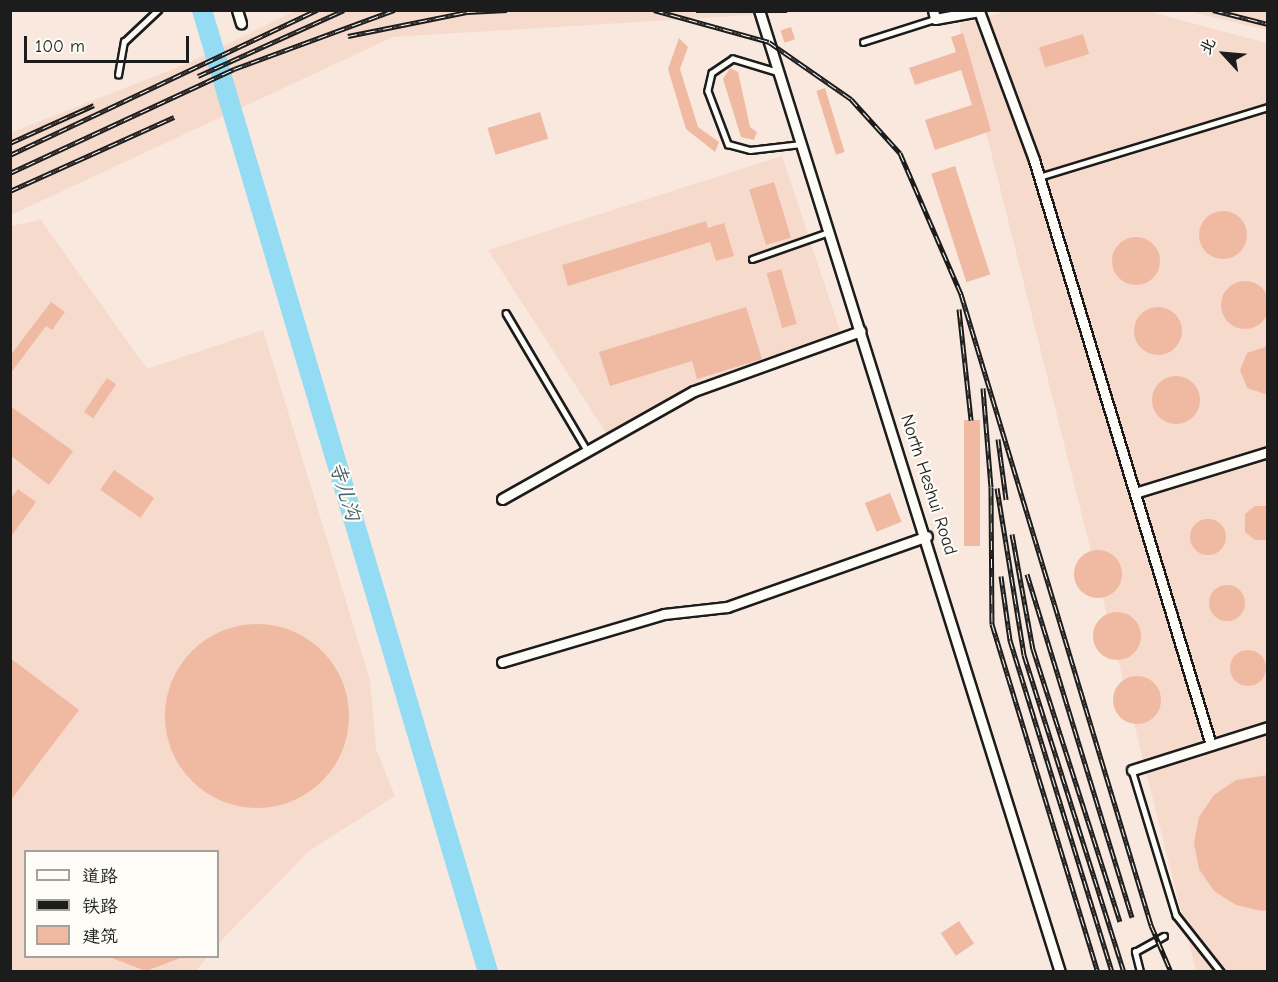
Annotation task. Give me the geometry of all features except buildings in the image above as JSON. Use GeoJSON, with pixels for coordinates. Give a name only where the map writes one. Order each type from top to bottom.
{"type":"FeatureCollection","features":[{"type":"Feature","properties":{"kind":"street"},"geometry":{"type":"LineString","coordinates":[[237,10],[241,22]]}},
{"type":"Feature","properties":{"kind":"street","name":"North Heshui Road"},"geometry":{"type":"LineString","coordinates":[[759,10],[782,74],[801,144],[927,536],[1060,972]]}},
{"type":"Feature","properties":{"kind":"street"},"geometry":{"type":"LineString","coordinates":[[934,15],[979,11],[1039,177],[1211,745]]}},
{"type":"Feature","properties":{"kind":"street"},"geometry":{"type":"LineString","coordinates":[[502,499],[694,391],[861,331]]}},
{"type":"Feature","properties":{"kind":"street"},"geometry":{"type":"LineString","coordinates":[[1135,494],[1268,452]]}},
{"type":"Feature","properties":{"kind":"street"},"geometry":{"type":"LineString","coordinates":[[502,662],[664,614],[728,607],[927,536]]}},
{"type":"Feature","properties":{"kind":"street"},"geometry":{"type":"LineString","coordinates":[[1132,770],[1268,727]]}},
{"type":"Feature","properties":{"kind":"lane"},"geometry":{"type":"LineString","coordinates":[[118,75],[124,42],[158,10]]}},
{"type":"Feature","properties":{"kind":"lane"},"geometry":{"type":"LineString","coordinates":[[863,42],[934,15]]}},
{"type":"Feature","properties":{"kind":"lane"},"geometry":{"type":"LineString","coordinates":[[782,74],[734,59],[712,73],[708,91],[728,144],[750,150],[801,144]]}},
{"type":"Feature","properties":{"kind":"lane"},"geometry":{"type":"LineString","coordinates":[[1039,177],[1268,107]]}},
{"type":"Feature","properties":{"kind":"lane"},"geometry":{"type":"LineString","coordinates":[[752,259],[829,232]]}},
{"type":"Feature","properties":{"kind":"lane"},"geometry":{"type":"LineString","coordinates":[[506,313],[588,452]]}},
{"type":"Feature","properties":{"kind":"lane"},"geometry":{"type":"LineString","coordinates":[[1132,770],[1176,915],[1221,972]]}},
{"type":"Feature","properties":{"kind":"lane"},"geometry":{"type":"LineString","coordinates":[[1140,972],[1135,952],[1164,936]]}},
{"type":"Feature","properties":{"kind":"shaded area"},"geometry":{"type":"Polygon","coordinates":[[[295,11],[817,11],[393,37],[11,215],[10,133],[186,64],[295,11]]]}},
{"type":"Feature","properties":{"kind":"shaded area"},"geometry":{"type":"Polygon","coordinates":[[[1008,11],[1146,11],[1267,43],[1267,971],[1196,971],[959,24],[1008,11]]]}},
{"type":"Feature","properties":{"kind":"shaded area"},"geometry":{"type":"Polygon","coordinates":[[[1187,11],[1267,11],[1267,30],[1187,11]]]}},
{"type":"Feature","properties":{"kind":"shaded area"},"geometry":{"type":"Polygon","coordinates":[[[782,156],[840,331],[699,382],[612,442],[488,250],[782,156]]]}},
{"type":"Feature","properties":{"kind":"shaded area"},"geometry":{"type":"Polygon","coordinates":[[[41,220],[147,369],[263,330],[370,680],[376,749],[395,796],[309,851],[219,943],[219,850],[24,850],[24,958],[206,958],[196,971],[11,972],[10,226],[41,220]]]}},
{"type":"Feature","properties":{"kind":"waterway","name":"寺儿沟"},"geometry":{"type":"LineString","coordinates":[[202,10],[488,972]]}},
{"type":"Feature","properties":{"kind":"railway"},"geometry":{"type":"LineString","coordinates":[[10,155],[317,10]]}},
{"type":"Feature","properties":{"kind":"railway"},"geometry":{"type":"LineString","coordinates":[[198,76],[344,10]]}},
{"type":"Feature","properties":{"kind":"railway"},"geometry":{"type":"LineString","coordinates":[[10,173],[234,69],[394,10]]}},
{"type":"Feature","properties":{"kind":"railway"},"geometry":{"type":"LineString","coordinates":[[348,36],[467,12],[507,10]]}},
{"type":"Feature","properties":{"kind":"railway"},"geometry":{"type":"LineString","coordinates":[[654,10],[769,42],[851,99],[900,153],[961,294],[1151,925],[1171,972]]}},
{"type":"Feature","properties":{"kind":"railway"},"geometry":{"type":"LineString","coordinates":[[696,10],[787,10]]}},
{"type":"Feature","properties":{"kind":"railway"},"geometry":{"type":"LineString","coordinates":[[1213,10],[1268,24]]}},
{"type":"Feature","properties":{"kind":"railway"},"geometry":{"type":"LineString","coordinates":[[10,143],[94,105]]}},
{"type":"Feature","properties":{"kind":"railway"},"geometry":{"type":"LineString","coordinates":[[10,191],[174,117]]}},
{"type":"Feature","properties":{"kind":"railway"},"geometry":{"type":"LineString","coordinates":[[959,309],[971,420]]}},
{"type":"Feature","properties":{"kind":"railway"},"geometry":{"type":"LineString","coordinates":[[983,388],[991,487],[992,624],[1098,972]]}},
{"type":"Feature","properties":{"kind":"railway"},"geometry":{"type":"LineString","coordinates":[[998,439],[1006,499]]}},
{"type":"Feature","properties":{"kind":"railway"},"geometry":{"type":"LineString","coordinates":[[997,488],[1024,655],[1124,972]]}},
{"type":"Feature","properties":{"kind":"railway"},"geometry":{"type":"LineString","coordinates":[[1012,534],[1033,649],[1120,921]]}},
{"type":"Feature","properties":{"kind":"railway"},"geometry":{"type":"LineString","coordinates":[[1027,574],[1132,917]]}},
{"type":"Feature","properties":{"kind":"railway"},"geometry":{"type":"LineString","coordinates":[[1001,576],[1010,640],[1112,972]]}}]}
